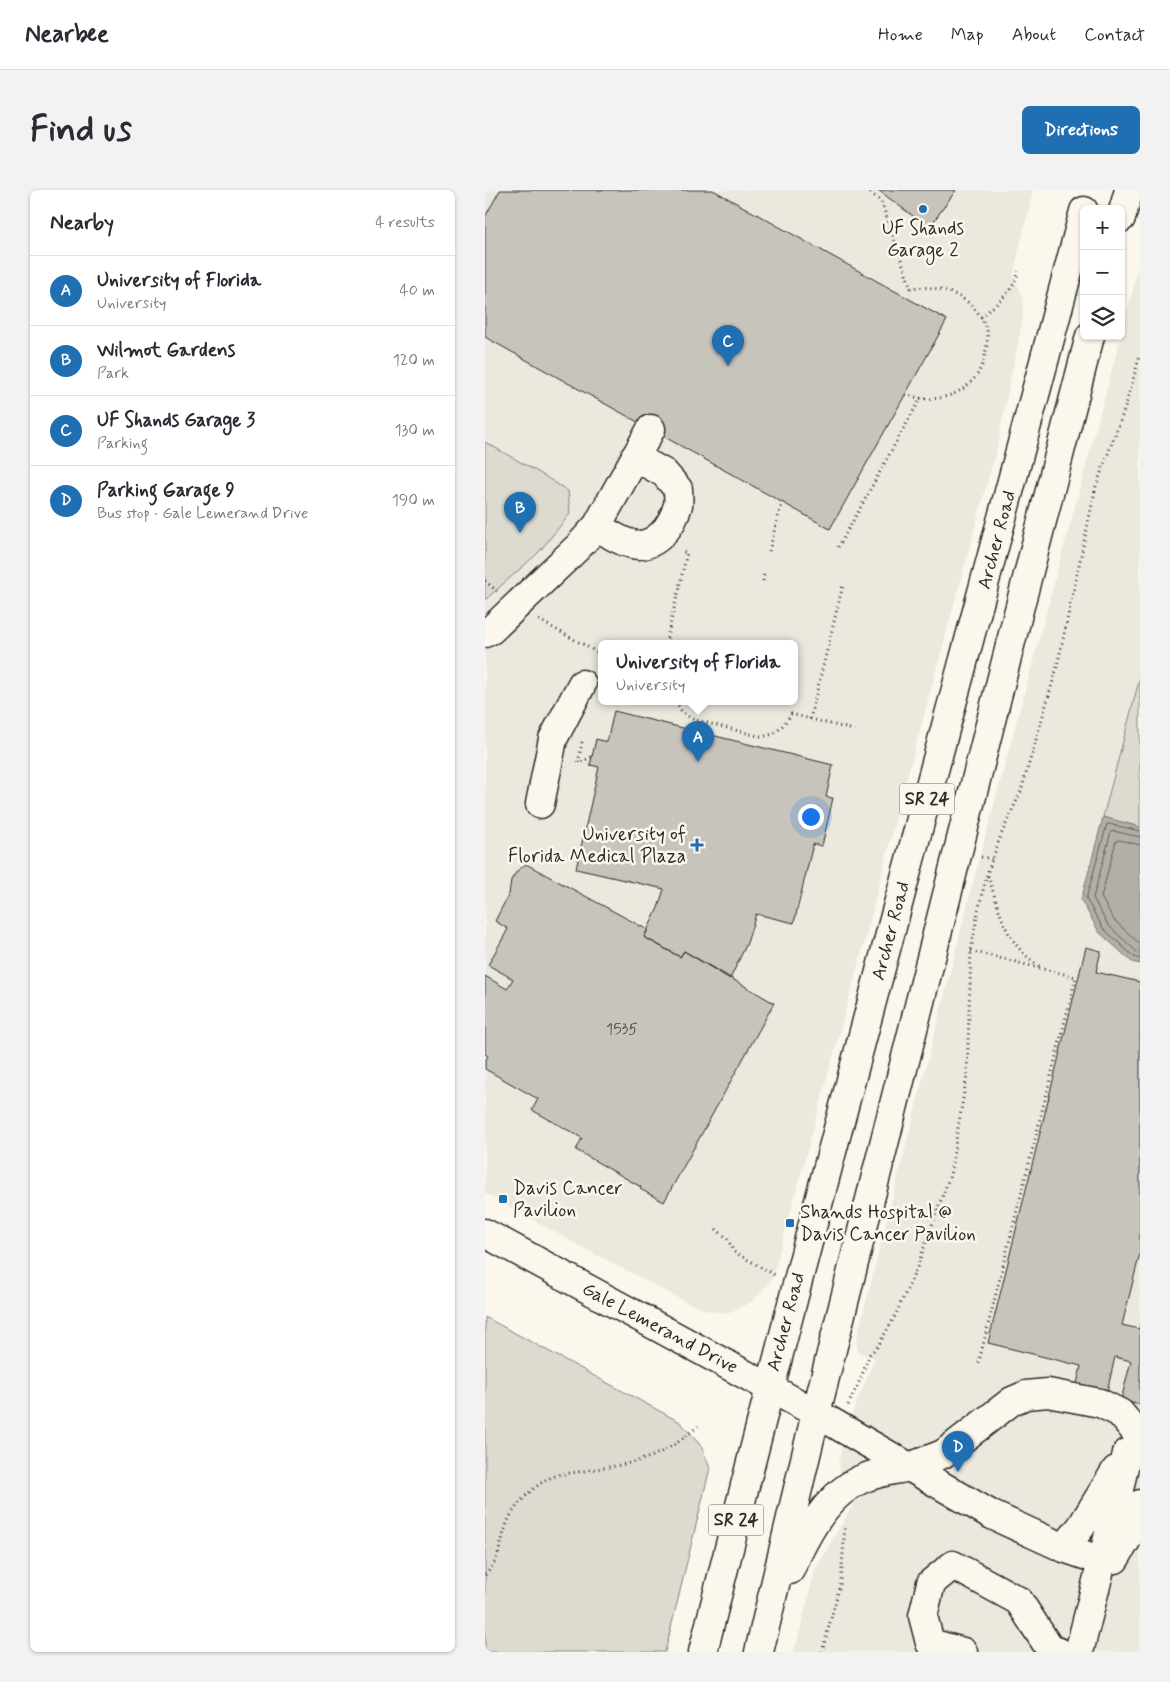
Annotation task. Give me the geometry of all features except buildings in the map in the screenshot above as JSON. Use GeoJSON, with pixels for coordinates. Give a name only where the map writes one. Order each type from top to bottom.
{"type":"FeatureCollection","features":[{"type":"Feature","properties":{"kind":"main road","name":"Archer Road"},"geometry":{"type":"LineString","coordinates":[[1085,205],[1089,190]]}},
{"type":"Feature","properties":{"kind":"main road"},"geometry":{"type":"LineString","coordinates":[[1125,205],[1129,190]]}},
{"type":"Feature","properties":{"kind":"main road","name":"Archer Road"},"geometry":{"type":"LineString","coordinates":[[703,1652],[769,1387],[1080,225]]}},
{"type":"Feature","properties":{"kind":"main road","name":"Archer Road"},"geometry":{"type":"LineString","coordinates":[[762,1640],[816,1413],[1089,340]]}},
{"type":"Feature","properties":{"kind":"main road"},"geometry":{"type":"LineString","coordinates":[[487,635],[578,547],[597,526],[651,429]]}},
{"type":"Feature","properties":{"kind":"main road"},"geometry":{"type":"LineString","coordinates":[[597,526],[613,537],[632,544],[643,545],[659,539],[671,522],[678,504],[679,490],[664,473],[635,457]]}},
{"type":"Feature","properties":{"kind":"main road"},"geometry":{"type":"LineString","coordinates":[[540,804],[553,739],[582,684]]}},
{"type":"Feature","properties":{"kind":"main road","name":"Gale Lemerand Drive"},"geometry":{"type":"LineString","coordinates":[[485,1234],[816,1413],[992,1515],[1064,1548],[1119,1557]]}},
{"type":"Feature","properties":{"kind":"main road"},"geometry":{"type":"LineString","coordinates":[[762,1640],[804,1541],[825,1508],[853,1484],[868,1476],[909,1467],[943,1454],[1013,1401],[1026,1395],[1048,1392],[1100,1403],[1120,1413],[1136,1443],[1111,1526],[1119,1557]]}},
{"type":"Feature","properties":{"kind":"main road"},"geometry":{"type":"LineString","coordinates":[[1064,1548],[1081,1527],[1136,1443]]}},
{"type":"Feature","properties":{"kind":"main road"},"geometry":{"type":"LineString","coordinates":[[1079,1652],[1119,1557],[1134,1527],[1140,1504]]}},
{"type":"Feature","properties":{"kind":"main road"},"geometry":{"type":"LineString","coordinates":[[963,1652],[930,1643],[923,1616],[931,1583],[953,1565],[1019,1601],[1050,1651]]}},
{"type":"Feature","properties":{"kind":"path"},"geometry":{"type":"LineString","coordinates":[[866,190],[881,201],[911,288],[920,287],[949,291],[966,300],[981,317],[987,333],[987,346],[983,365],[977,376],[966,388],[951,396],[921,398],[905,394]]}},
{"type":"Feature","properties":{"kind":"path"},"geometry":{"type":"LineString","coordinates":[[981,317],[1006,293],[1017,279],[1018,271]]}},
{"type":"Feature","properties":{"kind":"path"},"geometry":{"type":"LineString","coordinates":[[846,1409],[871,1354],[878,1346],[895,1316],[916,1270],[950,1175],[967,1075],[971,951],[978,911],[987,874],[1021,791],[1050,693],[1096,486],[1125,408],[1140,355]]}},
{"type":"Feature","properties":{"kind":"path"},"geometry":{"type":"LineString","coordinates":[[838,547],[921,398]]}},
{"type":"Feature","properties":{"kind":"path"},"geometry":{"type":"LineString","coordinates":[[769,551],[782,502]]}},
{"type":"Feature","properties":{"kind":"path"},"geometry":{"type":"LineString","coordinates":[[667,640],[687,553],[677,549]]}},
{"type":"Feature","properties":{"kind":"path"},"geometry":{"type":"LineString","coordinates":[[763,581],[764,575]]}},
{"type":"Feature","properties":{"kind":"path"},"geometry":{"type":"LineString","coordinates":[[485,581],[503,596]]}},
{"type":"Feature","properties":{"kind":"path"},"geometry":{"type":"LineString","coordinates":[[810,719],[843,585]]}},
{"type":"Feature","properties":{"kind":"path"},"geometry":{"type":"LineString","coordinates":[[535,617],[598,653]]}},
{"type":"Feature","properties":{"kind":"path"},"geometry":{"type":"LineString","coordinates":[[678,705],[682,712],[692,718],[763,736],[774,734],[783,726],[791,714],[854,730]]}},
{"type":"Feature","properties":{"kind":"path"},"geometry":{"type":"LineString","coordinates":[[583,736],[578,763],[592,757]]}},
{"type":"Feature","properties":{"kind":"path"},"geometry":{"type":"LineString","coordinates":[[978,856],[993,859]]}},
{"type":"Feature","properties":{"kind":"path"},"geometry":{"type":"LineString","coordinates":[[987,874],[1009,936],[1021,952],[1041,968]]}},
{"type":"Feature","properties":{"kind":"path"},"geometry":{"type":"LineString","coordinates":[[971,951],[1076,976],[978,1365]]}},
{"type":"Feature","properties":{"kind":"path"},"geometry":{"type":"LineString","coordinates":[[716,1229],[727,1238],[734,1252],[775,1276]]}},
{"type":"Feature","properties":{"kind":"path"},"geometry":{"type":"LineString","coordinates":[[485,1575],[499,1554],[507,1522],[525,1498],[542,1482],[559,1473],[627,1465],[642,1461],[666,1451],[698,1426]]}},
{"type":"Feature","properties":{"kind":"path"},"geometry":{"type":"LineString","coordinates":[[822,1652],[841,1580],[846,1527],[845,1519]]}},
{"type":"Feature","properties":{"kind":"shaded area"},"geometry":{"type":"Polygon","coordinates":[[[485,190],[1033,190],[1013,276],[1023,299],[1023,319],[999,440],[772,1279],[751,1302],[728,1313],[710,1311],[690,1304],[587,1250],[485,1193],[485,190]]]}},
{"type":"Feature","properties":{"kind":"shaded area"},"geometry":{"type":"Polygon","coordinates":[[[1140,261],[1140,1652],[792,1652],[797,1642],[815,1570],[854,1501],[852,1493],[841,1480],[839,1458],[852,1414],[875,1358],[858,1352],[856,1341],[975,875],[1120,340],[1125,340],[1125,320],[1140,261]]]}},
{"type":"Feature","properties":{"kind":"shaded area"},"geometry":{"type":"Polygon","coordinates":[[[485,442],[568,491],[570,514],[538,553],[485,600],[485,442]]]}},
{"type":"Feature","properties":{"kind":"shaded area"},"geometry":{"type":"Polygon","coordinates":[[[1140,677],[1140,827],[1103,817],[1140,677]]]}},
{"type":"Feature","properties":{"kind":"shaded area"},"geometry":{"type":"Polygon","coordinates":[[[485,1317],[680,1422],[701,1446],[710,1468],[665,1652],[485,1652],[485,1317]]]}},
{"type":"Feature","properties":{"kind":"water"},"geometry":{"type":"Polygon","coordinates":[[[1103,817],[1140,827],[1140,964],[1132,962],[1099,932],[1081,900],[1103,817]]]}},
{"type":"Feature","properties":{"kind":"place","name":"UF Shands Garage 2"},"geometry":{"type":"Point","coordinates":[923,209]}},
{"type":"Feature","properties":{"kind":"place","name":"UF Shands Garage 3"},"geometry":{"type":"Point","coordinates":[728,366]}},
{"type":"Feature","properties":{"kind":"place","name":"Wilmot Gardens"},"geometry":{"type":"Point","coordinates":[520,533]}},
{"type":"Feature","properties":{"kind":"place","name":"University of Florida"},"geometry":{"type":"Point","coordinates":[698,762]}},
{"type":"Feature","properties":{"kind":"place","name":"University of Florida Medical Plaza"},"geometry":{"type":"Point","coordinates":[697,845]}},
{"type":"Feature","properties":{"kind":"place","name":"Davis Cancer Pavilion"},"geometry":{"type":"Point","coordinates":[503,1199]}},
{"type":"Feature","properties":{"kind":"place","name":"Shands Hospital @ Davis Cancer Pavilion"},"geometry":{"type":"Point","coordinates":[790,1223]}},
{"type":"Feature","properties":{"kind":"place","name":"Parking Garage 9"},"geometry":{"type":"Point","coordinates":[958,1472]}}]}
